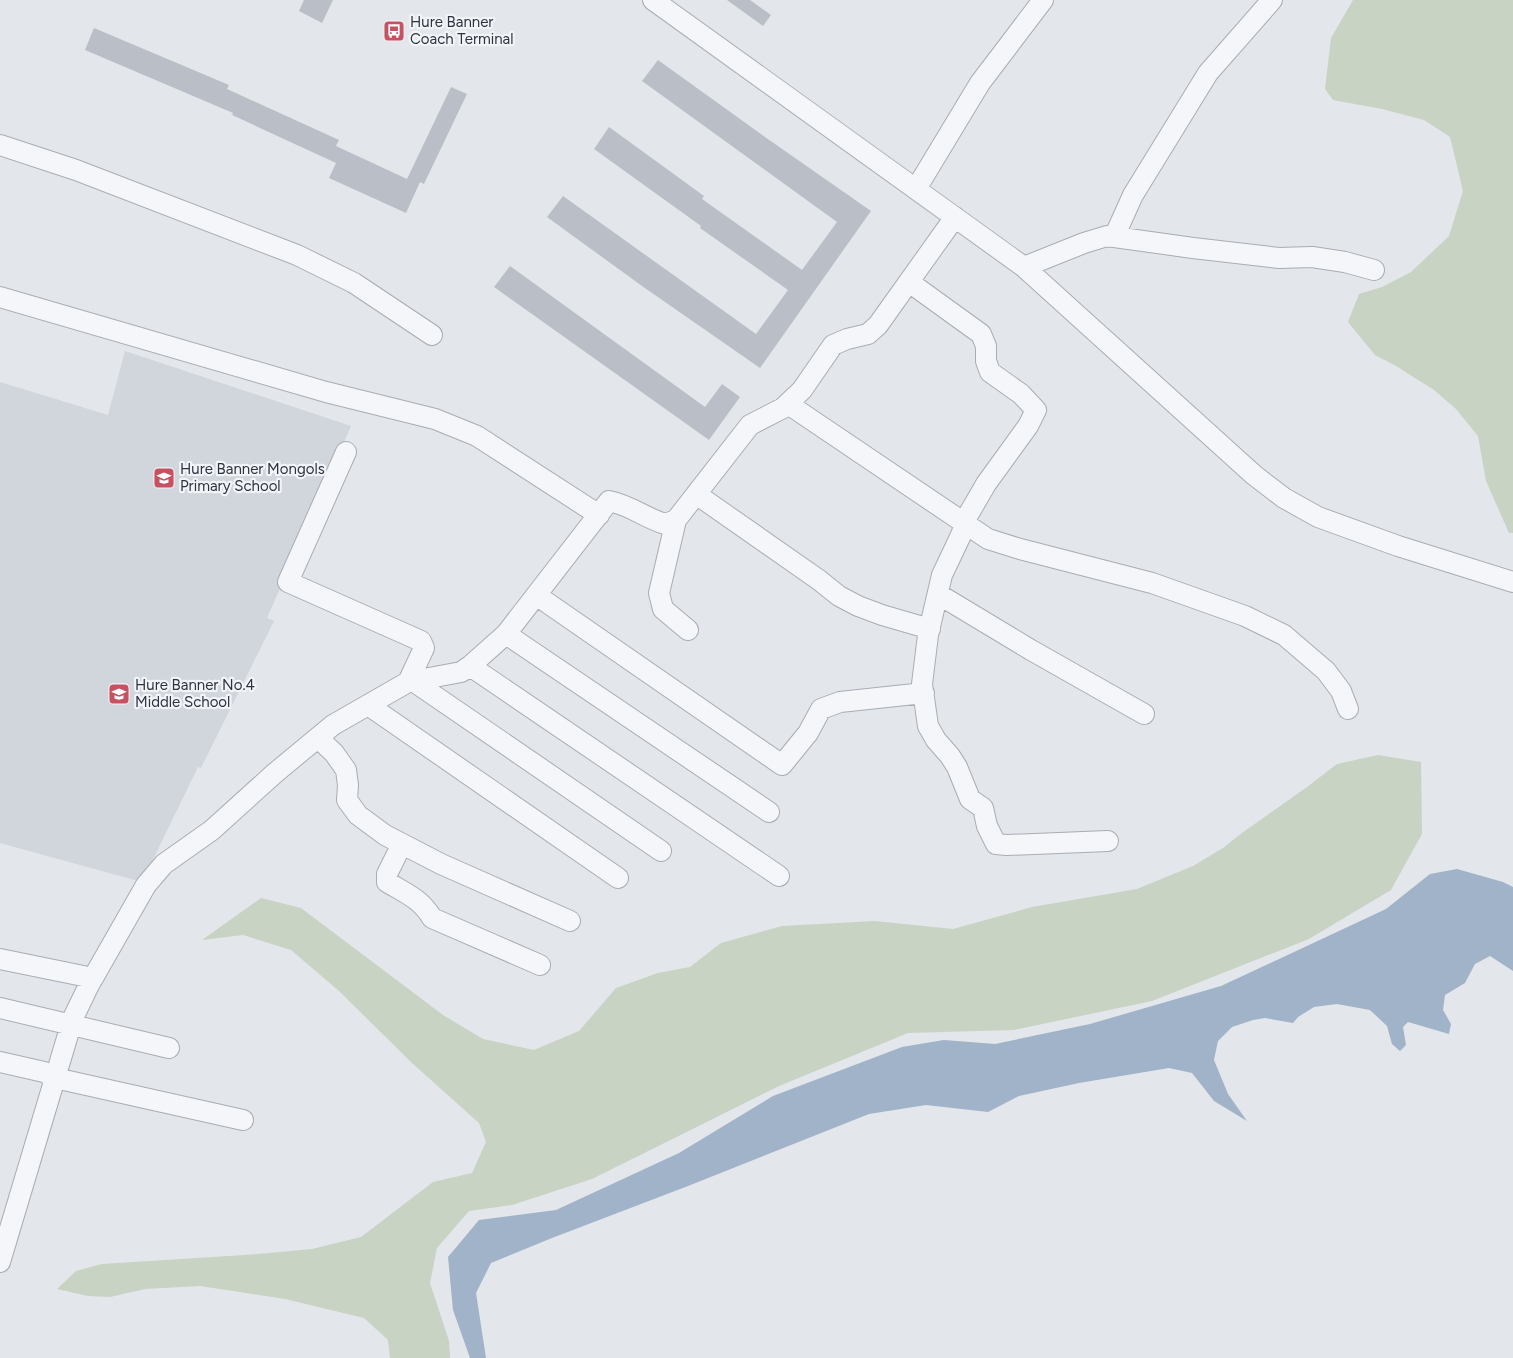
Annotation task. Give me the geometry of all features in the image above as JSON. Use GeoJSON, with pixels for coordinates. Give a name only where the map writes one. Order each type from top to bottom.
{"type":"FeatureCollection","features":[{"type":"Feature","properties":{"kind":"street"},"geometry":{"type":"LineString","coordinates":[[653,0],[1024,267],[1254,475],[1284,498],[1318,517],[1398,546],[1513,582]]}},
{"type":"Feature","properties":{"kind":"street"},"geometry":{"type":"LineString","coordinates":[[916,189],[980,83],[1043,0]]}},
{"type":"Feature","properties":{"kind":"street"},"geometry":{"type":"LineString","coordinates":[[1114,237],[1133,195],[1208,74],[1272,0]]}},
{"type":"Feature","properties":{"kind":"street"},"geometry":{"type":"LineString","coordinates":[[0,145],[93,177],[297,255],[354,283],[432,335]]}},
{"type":"Feature","properties":{"kind":"street"},"geometry":{"type":"LineString","coordinates":[[688,630],[663,608],[659,594],[676,520],[750,425],[788,404],[802,390],[833,345],[847,339],[868,334],[878,325],[955,217]]}},
{"type":"Feature","properties":{"kind":"street"},"geometry":{"type":"LineString","coordinates":[[1024,267],[1107,236],[1279,258],[1312,258],[1345,262],[1374,270]]}},
{"type":"Feature","properties":{"kind":"street"},"geometry":{"type":"LineString","coordinates":[[909,282],[981,334],[986,346],[986,361],[990,372],[1021,394],[1036,410],[1028,426],[986,484],[968,514],[961,535],[942,576],[930,628],[922,684],[928,726],[936,740],[957,767],[970,799],[983,808],[987,826],[996,844],[1108,841]]}},
{"type":"Feature","properties":{"kind":"street"},"geometry":{"type":"LineString","coordinates":[[0,297],[326,392],[435,419],[477,436],[598,515]]}},
{"type":"Feature","properties":{"kind":"street"},"geometry":{"type":"LineString","coordinates":[[788,404],[988,539],[1152,583],[1245,616],[1284,636],[1326,671],[1341,690],[1348,709]]}},
{"type":"Feature","properties":{"kind":"street"},"geometry":{"type":"LineString","coordinates":[[346,452],[288,582],[421,641],[424,648],[411,681]]}},
{"type":"Feature","properties":{"kind":"street"},"geometry":{"type":"LineString","coordinates":[[696,494],[839,596],[866,609],[930,628]]}},
{"type":"Feature","properties":{"kind":"street"},"geometry":{"type":"LineString","coordinates":[[0,1262],[73,1018],[93,978],[146,885],[164,864],[212,830],[275,773],[333,725],[411,681],[461,672],[470,666],[506,634],[609,501],[623,504],[650,520],[665,524],[676,520]]}},
{"type":"Feature","properties":{"kind":"street"},"geometry":{"type":"LineString","coordinates":[[938,594],[1031,650],[1144,714]]}},
{"type":"Feature","properties":{"kind":"street"},"geometry":{"type":"LineString","coordinates":[[536,595],[782,765],[808,733],[822,709],[840,702],[924,693]]}},
{"type":"Feature","properties":{"kind":"street"},"geometry":{"type":"LineString","coordinates":[[506,634],[769,812]]}},
{"type":"Feature","properties":{"kind":"street"},"geometry":{"type":"LineString","coordinates":[[470,666],[779,876]]}},
{"type":"Feature","properties":{"kind":"street"},"geometry":{"type":"LineString","coordinates":[[411,681],[661,851]]}},
{"type":"Feature","properties":{"kind":"street"},"geometry":{"type":"LineString","coordinates":[[368,705],[618,878]]}},
{"type":"Feature","properties":{"kind":"street"},"geometry":{"type":"LineString","coordinates":[[318,738],[334,753],[346,770],[348,800],[358,815],[385,835],[441,864],[570,921]]}},
{"type":"Feature","properties":{"kind":"street"},"geometry":{"type":"LineString","coordinates":[[402,844],[387,874],[387,882],[415,898],[426,908],[432,918],[540,965]]}},
{"type":"Feature","properties":{"kind":"street"},"geometry":{"type":"LineString","coordinates":[[0,959],[93,978]]}},
{"type":"Feature","properties":{"kind":"street"},"geometry":{"type":"LineString","coordinates":[[0,1008],[170,1048]]}},
{"type":"Feature","properties":{"kind":"street"},"geometry":{"type":"LineString","coordinates":[[0,1062],[44,1072],[55,1078],[242,1120]]}},
{"type":"Feature","properties":{"kind":"shaded area"},"geometry":{"type":"Polygon","coordinates":[[[125,351],[351,426],[267,618],[274,621],[201,768],[198,767],[142,882],[0,843],[0,382],[108,415],[125,351]]]}},
{"type":"Feature","properties":{"kind":"green space"},"geometry":{"type":"Polygon","coordinates":[[[1353,0],[1513,0],[1513,533],[1509,533],[1486,481],[1478,436],[1456,409],[1434,390],[1375,355],[1348,322],[1359,294],[1382,287],[1411,272],[1449,236],[1463,191],[1450,137],[1424,120],[1382,109],[1333,100],[1325,89],[1331,38],[1353,0]]]}},
{"type":"Feature","properties":{"kind":"green space"},"geometry":{"type":"Polygon","coordinates":[[[1378,755],[1421,762],[1422,834],[1391,890],[1309,939],[1152,1001],[1014,1030],[908,1033],[779,1086],[592,1179],[512,1205],[469,1211],[437,1248],[430,1283],[449,1341],[450,1358],[390,1358],[388,1340],[364,1318],[285,1299],[200,1286],[145,1289],[110,1297],[88,1296],[57,1289],[76,1271],[102,1264],[312,1249],[361,1237],[433,1182],[472,1173],[486,1142],[479,1123],[412,1063],[339,991],[291,950],[243,935],[202,940],[261,898],[301,908],[443,1015],[483,1039],[534,1050],[579,1031],[616,988],[658,973],[690,967],[721,943],[782,926],[875,921],[953,929],[1032,907],[1137,889],[1193,866],[1223,848],[1337,764],[1378,755]]]}},
{"type":"Feature","properties":{"kind":"water"},"geometry":{"type":"Polygon","coordinates":[[[1457,869],[1503,882],[1513,887],[1513,971],[1490,956],[1475,964],[1465,983],[1445,995],[1443,1010],[1451,1024],[1449,1034],[1408,1022],[1403,1027],[1406,1045],[1400,1051],[1392,1044],[1387,1026],[1370,1010],[1337,1004],[1314,1007],[1298,1017],[1293,1023],[1265,1018],[1232,1027],[1218,1041],[1214,1060],[1228,1094],[1247,1121],[1214,1101],[1192,1073],[1169,1068],[1079,1083],[1019,1096],[988,1112],[926,1105],[869,1114],[491,1263],[476,1293],[486,1358],[470,1358],[453,1310],[448,1257],[479,1220],[556,1210],[679,1153],[773,1096],[902,1047],[944,1040],[995,1044],[1090,1024],[1221,986],[1386,909],[1430,874],[1457,869]]]}},
{"type":"Feature","properties":{"kind":"building"},"geometry":{"type":"Polygon","coordinates":[[[304,0],[333,0],[322,23],[299,11],[304,0]]]}},
{"type":"Feature","properties":{"kind":"building"},"geometry":{"type":"Polygon","coordinates":[[[727,0],[750,0],[771,15],[763,26],[727,0]]]}},
{"type":"Feature","properties":{"kind":"building"},"geometry":{"type":"Polygon","coordinates":[[[94,28],[229,85],[227,89],[339,140],[336,146],[407,179],[451,87],[467,94],[424,184],[420,182],[406,213],[329,178],[336,163],[232,115],[233,113],[85,50],[94,28]]]}},
{"type":"Feature","properties":{"kind":"building"},"geometry":{"type":"Polygon","coordinates":[[[658,60],[871,211],[760,368],[547,217],[563,196],[756,334],[788,290],[700,228],[701,226],[594,149],[609,127],[704,196],[702,199],[802,270],[837,222],[642,81],[658,60]]]}},
{"type":"Feature","properties":{"kind":"building"},"geometry":{"type":"Polygon","coordinates":[[[510,266],[705,407],[722,384],[740,397],[709,440],[494,287],[510,266]]]}},
{"type":"Feature","properties":{"kind":"place","name":"Hure Banner Coach Terminal"},"geometry":{"type":"Point","coordinates":[394,31]}},
{"type":"Feature","properties":{"kind":"place","name":"Hure Banner Mongols Primary School"},"geometry":{"type":"Point","coordinates":[164,478]}},
{"type":"Feature","properties":{"kind":"place","name":"Hure Banner No.4 Middle School"},"geometry":{"type":"Point","coordinates":[119,694]}}]}
